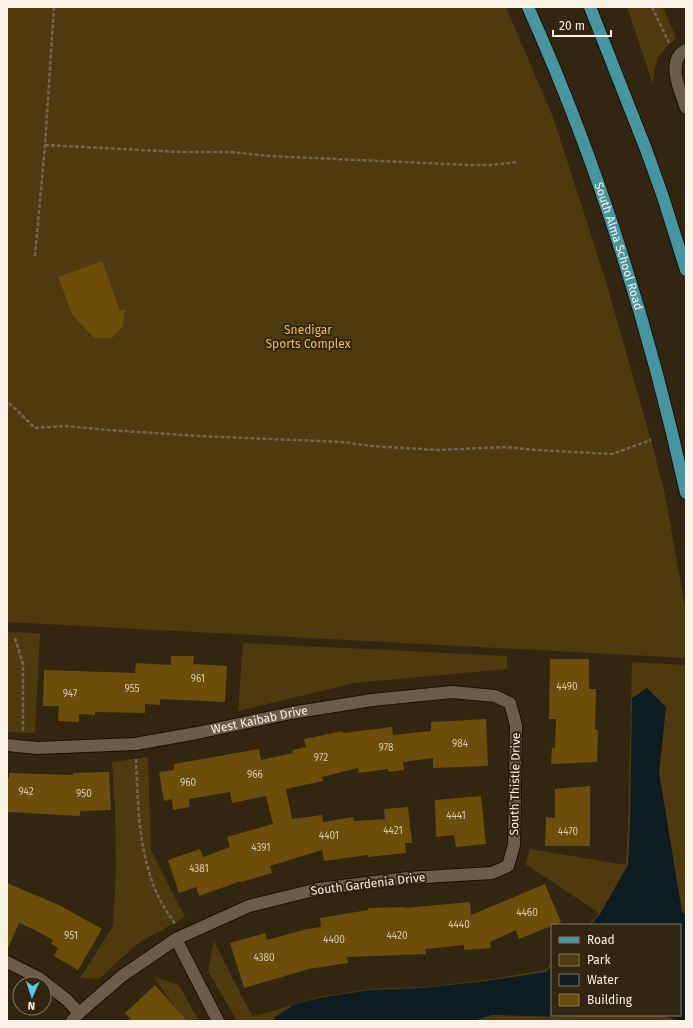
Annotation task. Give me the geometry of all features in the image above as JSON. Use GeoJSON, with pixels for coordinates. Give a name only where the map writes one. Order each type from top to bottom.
{"type":"FeatureCollection","features":[{"type":"Feature","properties":{"kind":"main road","name":"South Alma School Road"},"geometry":{"type":"LineString","coordinates":[[528,7],[563,88],[615,230],[642,315],[671,427],[686,493]]}},
{"type":"Feature","properties":{"kind":"main road"},"geometry":{"type":"LineString","coordinates":[[590,7],[647,152],[686,270]]}},
{"type":"Feature","properties":{"kind":"street"},"geometry":{"type":"LineString","coordinates":[[680,58],[677,82],[686,108]]}},
{"type":"Feature","properties":{"kind":"street","name":"West Kaibab Drive"},"geometry":{"type":"LineString","coordinates":[[7,745],[37,748],[135,744],[197,734],[291,713],[372,700],[452,692],[495,696],[510,703]]}},
{"type":"Feature","properties":{"kind":"street","name":"South Thistle Drive"},"geometry":{"type":"LineString","coordinates":[[508,866],[514,845],[516,725],[510,703]]}},
{"type":"Feature","properties":{"kind":"street","name":"South Gardenia Drive"},"geometry":{"type":"LineString","coordinates":[[75,1017],[122,976],[180,937],[250,906],[318,889],[408,878],[492,873],[508,866]]}},
{"type":"Feature","properties":{"kind":"street"},"geometry":{"type":"LineString","coordinates":[[180,937],[218,1021]]}},
{"type":"Feature","properties":{"kind":"street"},"geometry":{"type":"LineString","coordinates":[[7,962],[40,978],[75,1017]]}},
{"type":"Feature","properties":{"kind":"path"},"geometry":{"type":"LineString","coordinates":[[35,256],[45,145],[54,7]]}},
{"type":"Feature","properties":{"kind":"path"},"geometry":{"type":"LineString","coordinates":[[652,7],[662,29],[680,58]]}},
{"type":"Feature","properties":{"kind":"path"},"geometry":{"type":"LineString","coordinates":[[45,145],[180,152],[230,152],[269,156],[469,165],[490,165],[518,162]]}},
{"type":"Feature","properties":{"kind":"path"},"geometry":{"type":"LineString","coordinates":[[9,403],[35,428],[65,426],[199,436],[342,442],[372,446],[424,449],[506,447],[612,454],[651,440]]}},
{"type":"Feature","properties":{"kind":"path"},"geometry":{"type":"LineString","coordinates":[[15,638],[23,664],[22,747]]}},
{"type":"Feature","properties":{"kind":"path"},"geometry":{"type":"LineString","coordinates":[[135,744],[140,827],[144,854],[155,890],[180,937]]}},
{"type":"Feature","properties":{"kind":"green space","name":"Snedigar Sports Complex"},"geometry":{"type":"Polygon","coordinates":[[[7,7],[506,7],[553,117],[605,278],[651,440],[665,495],[686,612],[686,658],[7,622],[7,7]]]}},
{"type":"Feature","properties":{"kind":"green space"},"geometry":{"type":"Polygon","coordinates":[[[627,7],[663,7],[676,38],[658,58],[653,85],[627,7]]]}},
{"type":"Feature","properties":{"kind":"green space"},"geometry":{"type":"Polygon","coordinates":[[[7,632],[40,633],[35,733],[7,732],[7,632]]]}},
{"type":"Feature","properties":{"kind":"green space"},"geometry":{"type":"Polygon","coordinates":[[[243,643],[507,656],[507,669],[354,683],[238,711],[243,643]]]}},
{"type":"Feature","properties":{"kind":"green space"},"geometry":{"type":"Polygon","coordinates":[[[632,662],[686,665],[686,1021],[237,1021],[208,971],[214,941],[252,1016],[319,997],[371,989],[425,987],[486,980],[545,970],[551,964],[551,1016],[681,1016],[681,924],[589,924],[599,913],[525,864],[530,849],[626,865],[632,662]]]}},
{"type":"Feature","properties":{"kind":"green space"},"geometry":{"type":"Polygon","coordinates":[[[148,757],[151,850],[185,917],[137,944],[99,979],[80,978],[113,926],[116,870],[115,808],[112,762],[148,757]]]}},
{"type":"Feature","properties":{"kind":"green space"},"geometry":{"type":"Polygon","coordinates":[[[154,977],[179,985],[199,1021],[184,1021],[154,977]]]}},
{"type":"Feature","properties":{"kind":"water"},"geometry":{"type":"Polygon","coordinates":[[[647,688],[666,707],[659,772],[682,912],[686,915],[686,1021],[664,1016],[681,1016],[681,924],[591,924],[600,914],[628,865],[632,698],[647,688]]]}},
{"type":"Feature","properties":{"kind":"water"},"geometry":{"type":"Polygon","coordinates":[[[551,967],[551,1016],[574,1016],[573,1017],[492,1015],[473,1021],[274,1021],[275,1017],[293,1005],[319,998],[370,990],[423,988],[546,972],[551,967]]]}},
{"type":"Feature","properties":{"kind":"building"},"geometry":{"type":"Polygon","coordinates":[[[102,261],[120,311],[125,310],[123,326],[112,338],[94,338],[73,316],[58,277],[102,261]]]}},
{"type":"Feature","properties":{"kind":"building"},"geometry":{"type":"Polygon","coordinates":[[[171,656],[194,656],[193,664],[227,666],[225,702],[160,699],[160,705],[145,704],[145,713],[95,712],[95,715],[79,714],[79,722],[58,721],[59,706],[43,706],[44,670],[135,673],[136,663],[171,665],[171,656]]]}},
{"type":"Feature","properties":{"kind":"building"},"geometry":{"type":"Polygon","coordinates":[[[550,659],[589,659],[589,689],[596,689],[595,730],[598,730],[597,762],[551,764],[552,748],[555,748],[556,719],[549,719],[550,659]]]}},
{"type":"Feature","properties":{"kind":"building"},"geometry":{"type":"Polygon","coordinates":[[[486,719],[488,766],[433,768],[433,758],[403,762],[404,770],[389,772],[388,769],[359,773],[358,768],[322,777],[323,781],[286,789],[292,819],[322,815],[323,822],[353,817],[354,821],[385,819],[384,809],[408,807],[412,843],[405,843],[406,853],[368,857],[368,855],[324,861],[322,850],[270,866],[272,873],[241,881],[199,896],[196,887],[179,893],[168,860],[200,849],[203,857],[230,847],[227,837],[273,824],[266,796],[232,803],[230,792],[189,799],[190,807],[173,810],[172,799],[164,801],[159,772],[174,770],[174,764],[259,749],[261,760],[293,753],[292,750],[306,747],[304,739],[343,731],[343,733],[392,727],[393,735],[431,731],[431,722],[486,719]]]}},
{"type":"Feature","properties":{"kind":"building"},"geometry":{"type":"Polygon","coordinates":[[[109,772],[111,810],[80,811],[80,816],[7,812],[7,778],[9,778],[9,773],[73,775],[73,773],[109,772]]]}},
{"type":"Feature","properties":{"kind":"building"},"geometry":{"type":"Polygon","coordinates":[[[590,786],[590,846],[545,846],[546,817],[555,818],[555,789],[590,786]]]}},
{"type":"Feature","properties":{"kind":"building"},"geometry":{"type":"Polygon","coordinates":[[[481,796],[486,844],[456,847],[454,835],[436,837],[435,800],[481,796]]]}},
{"type":"Feature","properties":{"kind":"building"},"geometry":{"type":"Polygon","coordinates":[[[7,883],[59,905],[102,929],[78,970],[54,956],[58,948],[51,944],[53,940],[19,923],[7,950],[7,883]]]}},
{"type":"Feature","properties":{"kind":"building"},"geometry":{"type":"Polygon","coordinates":[[[545,884],[561,922],[551,924],[551,926],[519,939],[516,930],[490,942],[491,948],[464,950],[464,945],[425,949],[426,954],[347,957],[348,963],[309,969],[244,988],[230,943],[265,933],[267,940],[307,929],[321,927],[320,918],[368,910],[368,908],[405,908],[470,902],[471,915],[545,884]]]}},
{"type":"Feature","properties":{"kind":"building"},"geometry":{"type":"Polygon","coordinates":[[[155,985],[187,1021],[132,1021],[125,1013],[155,985]]]}}]}
